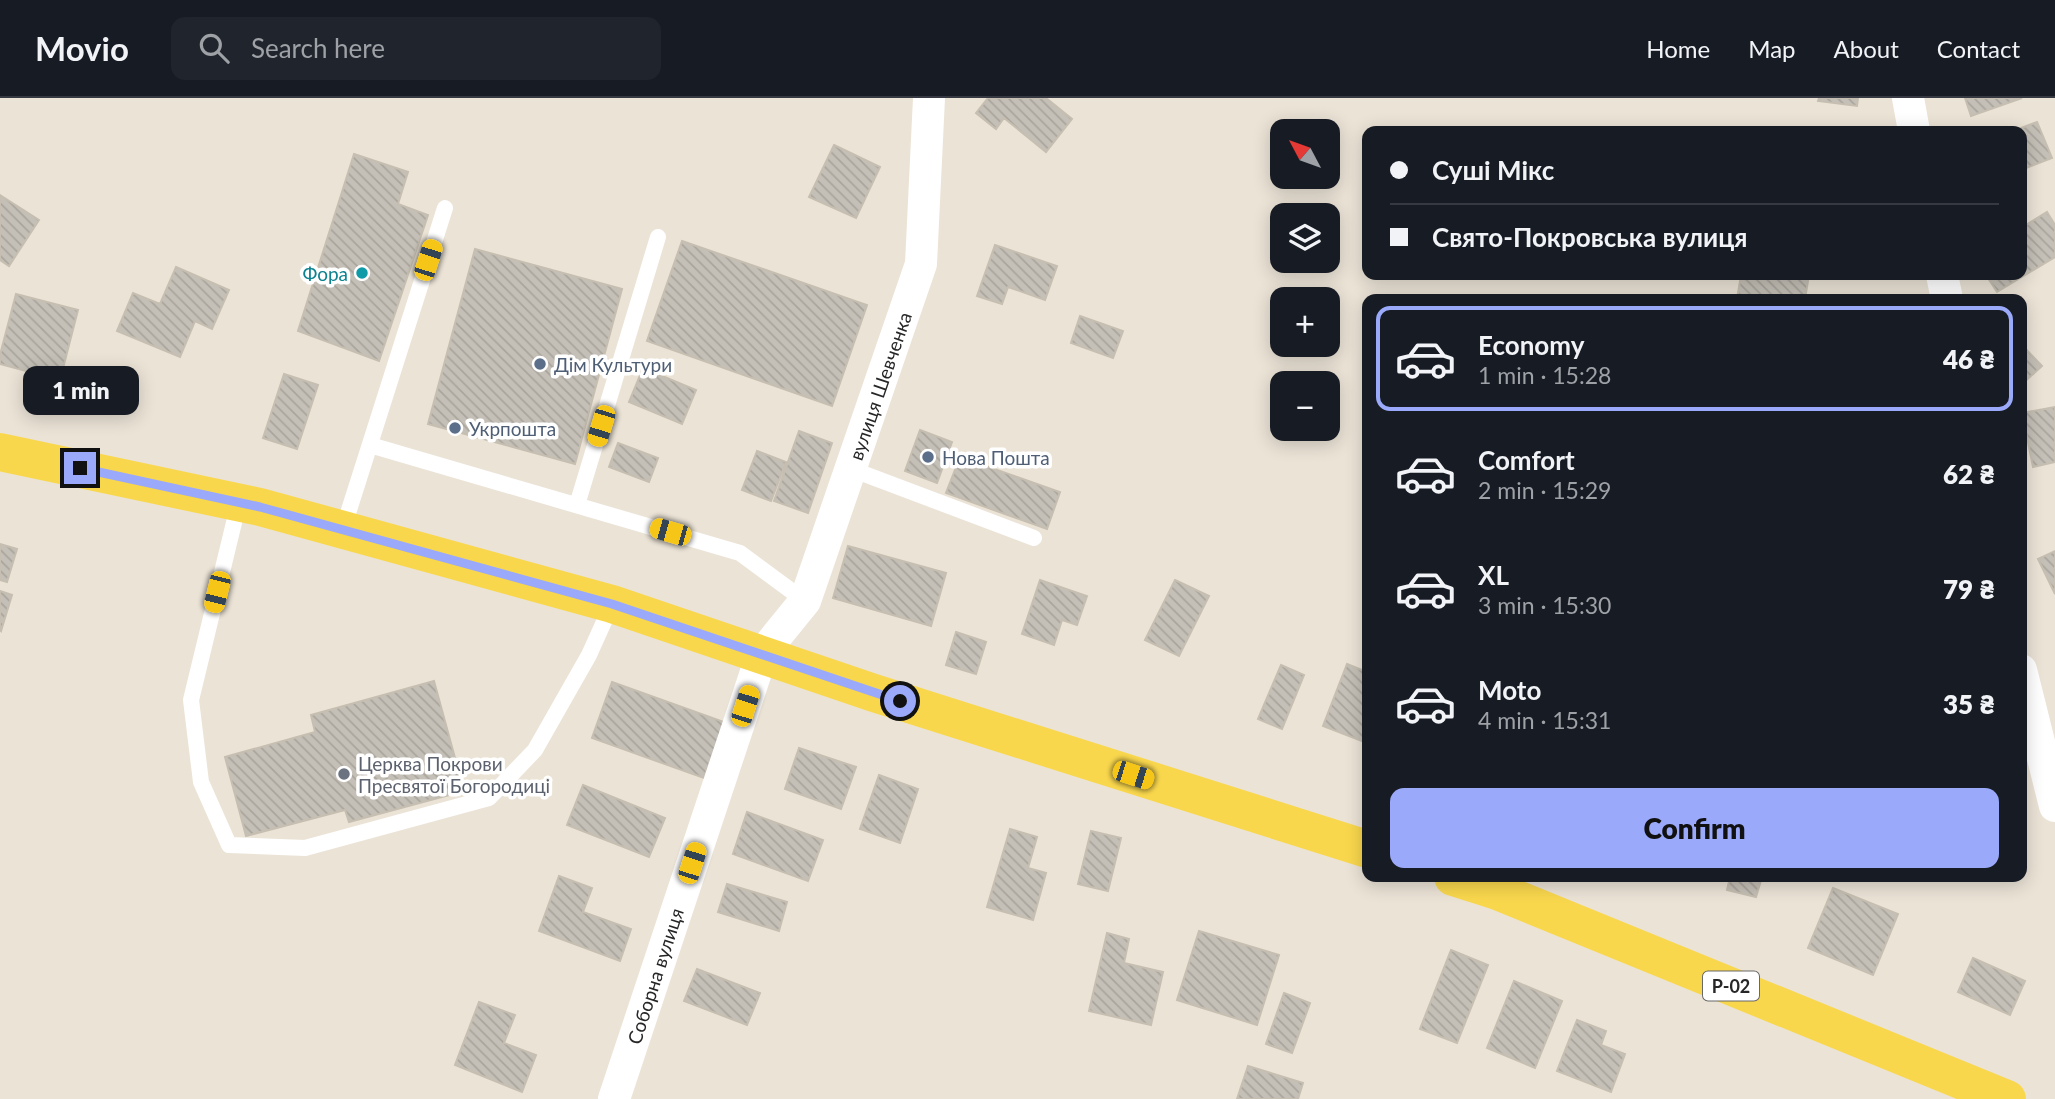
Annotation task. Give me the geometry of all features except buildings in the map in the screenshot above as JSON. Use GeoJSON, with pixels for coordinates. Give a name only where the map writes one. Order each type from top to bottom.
{"type":"FeatureCollection","features":[{"type":"Feature","properties":{"kind":"main road"},"geometry":{"type":"LineString","coordinates":[[0,452],[239,502],[612,604],[874,693],[1362,847]]}},
{"type":"Feature","properties":{"kind":"main road","name":"Р-02"},"geometry":{"type":"LineString","coordinates":[[1469,882],[1497,891],[2007,1099]]}},
{"type":"Feature","properties":{"kind":"street","name":"вулиця Шевченка"},"geometry":{"type":"LineString","coordinates":[[762,654],[804,601],[921,264],[929,98]]}},
{"type":"Feature","properties":{"kind":"street"},"geometry":{"type":"LineString","coordinates":[[1908,98],[1913,126]]}},
{"type":"Feature","properties":{"kind":"street","name":"Соборна вулиця"},"geometry":{"type":"LineString","coordinates":[[614,1099],[762,654]]}},
{"type":"Feature","properties":{"kind":"street"},"geometry":{"type":"LineString","coordinates":[[2027,694],[2055,806]]}},
{"type":"Feature","properties":{"kind":"lane"},"geometry":{"type":"LineString","coordinates":[[343,529],[445,208]]}},
{"type":"Feature","properties":{"kind":"lane"},"geometry":{"type":"LineString","coordinates":[[577,505],[658,237]]}},
{"type":"Feature","properties":{"kind":"lane"},"geometry":{"type":"LineString","coordinates":[[370,445],[740,553],[804,601]]}},
{"type":"Feature","properties":{"kind":"lane"},"geometry":{"type":"LineString","coordinates":[[851,469],[1034,538]]}},
{"type":"Feature","properties":{"kind":"lane"},"geometry":{"type":"LineString","coordinates":[[239,502],[191,700],[201,782],[229,845],[305,848],[489,798],[535,750],[589,655],[612,604]]}},
{"type":"Feature","properties":{"kind":"place","name":"Фора"},"geometry":{"type":"Point","coordinates":[362,273]}},
{"type":"Feature","properties":{"kind":"place","name":"Дім Культури"},"geometry":{"type":"Point","coordinates":[540,364]}},
{"type":"Feature","properties":{"kind":"place","name":"Укрпошта"},"geometry":{"type":"Point","coordinates":[455,428]}},
{"type":"Feature","properties":{"kind":"place","name":"Нова Пошта"},"geometry":{"type":"Point","coordinates":[928,457]}},
{"type":"Feature","properties":{"kind":"place","name":"Церква Покрови Пресвятої Богородиці"},"geometry":{"type":"Point","coordinates":[344,774]}},
{"type":"Feature","properties":{"kind":"route"},"geometry":{"type":"LineString","coordinates":[[80,468],[260,507],[612,604],[900,701]]}}]}
